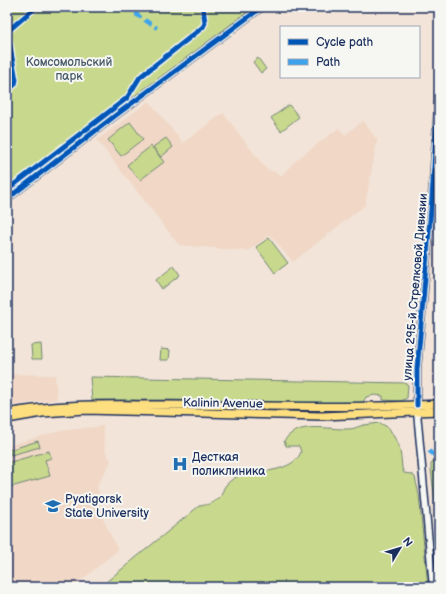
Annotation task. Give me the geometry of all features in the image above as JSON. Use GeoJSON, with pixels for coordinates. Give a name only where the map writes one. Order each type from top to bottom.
{"type":"FeatureCollection","features":[{"type":"Feature","properties":{"kind":"main road","name":"Kalinin Avenue"},"geometry":{"type":"LineString","coordinates":[[7,419],[42,413],[86,410],[322,416],[417,409],[439,404]]}},
{"type":"Feature","properties":{"kind":"main road","name":"Kalinin Avenue"},"geometry":{"type":"LineString","coordinates":[[7,412],[42,407],[89,405],[322,407],[417,409],[439,411]]}},
{"type":"Feature","properties":{"kind":"main road"},"geometry":{"type":"LineString","coordinates":[[322,407],[322,416]]}},
{"type":"Feature","properties":{"kind":"street"},"geometry":{"type":"LineString","coordinates":[[7,200],[116,115],[262,7]]}},
{"type":"Feature","properties":{"kind":"street","name":"улица 295-й Стрелковой Дивизии"},"geometry":{"type":"LineString","coordinates":[[433,586],[417,409],[418,370],[439,92]]}},
{"type":"Feature","properties":{"kind":"shaded area"},"geometry":{"type":"Polygon","coordinates":[[[149,101],[183,143],[223,113],[266,169],[282,175],[294,162],[339,128],[345,135],[363,121],[377,140],[365,205],[293,262],[270,235],[248,251],[179,245],[97,140],[149,101]]]}},
{"type":"Feature","properties":{"kind":"shaded area"},"geometry":{"type":"Polygon","coordinates":[[[7,374],[55,375],[57,399],[8,406],[7,374]]]}},
{"type":"Feature","properties":{"kind":"shaded area","name":"Pyatigorsk State University"},"geometry":{"type":"Polygon","coordinates":[[[103,426],[105,451],[111,461],[97,485],[100,500],[99,511],[118,550],[73,587],[7,587],[7,446],[59,431],[103,426]]]}},
{"type":"Feature","properties":{"kind":"green space","name":"Комсомольский парк"},"geometry":{"type":"Polygon","coordinates":[[[7,7],[254,7],[7,194],[7,7]]]}},
{"type":"Feature","properties":{"kind":"green space"},"geometry":{"type":"Polygon","coordinates":[[[258,58],[266,69],[261,73],[253,62],[258,58]]]}},
{"type":"Feature","properties":{"kind":"green space"},"geometry":{"type":"Polygon","coordinates":[[[289,105],[299,117],[281,131],[271,118],[289,105]]]}},
{"type":"Feature","properties":{"kind":"green space"},"geometry":{"type":"Polygon","coordinates":[[[130,122],[143,139],[121,156],[108,140],[130,122]]]}},
{"type":"Feature","properties":{"kind":"green space"},"geometry":{"type":"Polygon","coordinates":[[[166,138],[173,147],[161,157],[153,147],[166,138]]]}},
{"type":"Feature","properties":{"kind":"green space"},"geometry":{"type":"Polygon","coordinates":[[[151,146],[164,162],[140,180],[127,165],[151,146]]]}},
{"type":"Feature","properties":{"kind":"green space"},"geometry":{"type":"Polygon","coordinates":[[[269,238],[288,263],[275,273],[256,247],[269,238]]]}},
{"type":"Feature","properties":{"kind":"green space"},"geometry":{"type":"Polygon","coordinates":[[[174,266],[180,275],[162,289],[156,280],[174,266]]]}},
{"type":"Feature","properties":{"kind":"green space"},"geometry":{"type":"Polygon","coordinates":[[[41,344],[42,359],[32,359],[31,345],[41,344]]]}},
{"type":"Feature","properties":{"kind":"green space"},"geometry":{"type":"Polygon","coordinates":[[[161,349],[170,350],[169,360],[160,360],[161,349]]]}},
{"type":"Feature","properties":{"kind":"green space"},"geometry":{"type":"Polygon","coordinates":[[[90,377],[405,383],[408,385],[407,398],[401,401],[383,400],[383,396],[375,395],[366,397],[363,402],[350,404],[170,400],[92,400],[90,377]]]}},
{"type":"Feature","properties":{"kind":"green space"},"geometry":{"type":"Polygon","coordinates":[[[380,423],[389,428],[399,446],[404,473],[411,474],[415,477],[419,495],[428,587],[100,587],[199,506],[209,504],[217,500],[228,483],[234,479],[252,471],[278,469],[296,460],[301,452],[299,446],[286,446],[284,441],[290,434],[305,428],[351,429],[364,425],[380,423]]]}},
{"type":"Feature","properties":{"kind":"green space"},"geometry":{"type":"Polygon","coordinates":[[[38,441],[40,447],[11,455],[9,450],[38,441]]]}},
{"type":"Feature","properties":{"kind":"green space"},"geometry":{"type":"Polygon","coordinates":[[[49,451],[51,458],[45,460],[50,476],[7,488],[7,463],[49,451]]]}},
{"type":"Feature","properties":{"kind":"green space"},"geometry":{"type":"Polygon","coordinates":[[[439,458],[439,532],[431,464],[439,458]]]}},
{"type":"Feature","properties":{"kind":"marked path"},"geometry":{"type":"LineString","coordinates":[[128,7],[130,9],[136,9],[137,15],[157,28]]}},
{"type":"Feature","properties":{"kind":"marked path"},"geometry":{"type":"LineString","coordinates":[[429,451],[439,459]]}},
{"type":"Feature","properties":{"kind":"cycle path"},"geometry":{"type":"LineString","coordinates":[[7,92],[15,84],[16,80],[8,35],[9,30],[36,7]]}},
{"type":"Feature","properties":{"kind":"cycle path"},"geometry":{"type":"LineString","coordinates":[[7,190],[127,98],[140,77],[203,27],[205,23],[203,7]]}},
{"type":"Feature","properties":{"kind":"cycle path"},"geometry":{"type":"LineString","coordinates":[[7,199],[116,115],[262,7]]}},
{"type":"Feature","properties":{"kind":"cycle path"},"geometry":{"type":"LineString","coordinates":[[417,405],[417,370],[432,197],[439,92]]}},
{"type":"Feature","properties":{"kind":"place","name":"Десткая поликлиника"},"geometry":{"type":"Point","coordinates":[180,464]}},
{"type":"Feature","properties":{"kind":"place","name":"Pyatigorsk State University"},"geometry":{"type":"Point","coordinates":[53,506]}}]}
